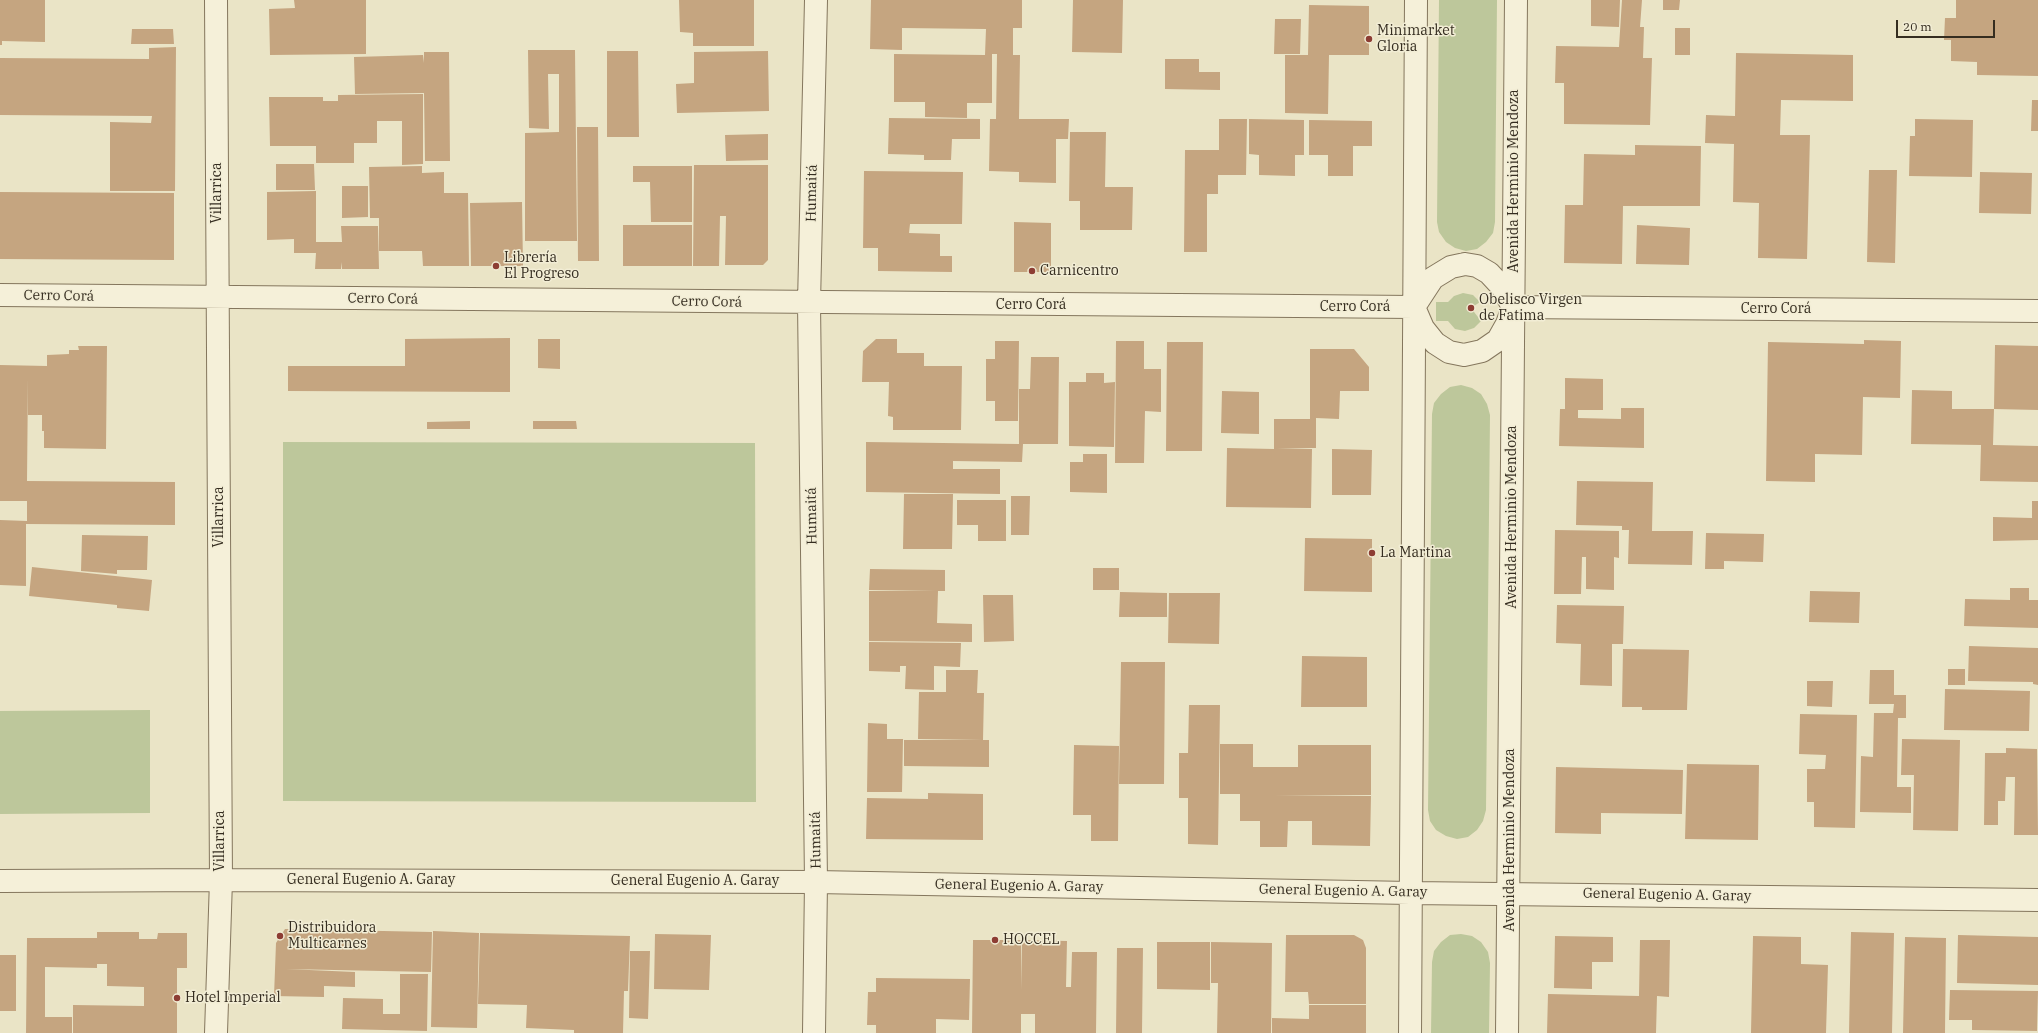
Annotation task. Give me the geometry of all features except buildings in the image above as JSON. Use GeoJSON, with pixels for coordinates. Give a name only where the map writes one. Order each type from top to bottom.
{"type":"FeatureCollection","features":[{"type":"Feature","properties":{"kind":"street","name":"Villarrica"},"geometry":{"type":"LineString","coordinates":[[216,0],[221,880],[216,1033]]}},
{"type":"Feature","properties":{"kind":"street","name":"Humaitá"},"geometry":{"type":"LineString","coordinates":[[814,1033],[816,882],[809,304],[816,0]]}},
{"type":"Feature","properties":{"kind":"street"},"geometry":{"type":"LineString","coordinates":[[1410,1033],[1416,0]]}},
{"type":"Feature","properties":{"kind":"street","name":"Avenida Herminio Mendoza"},"geometry":{"type":"LineString","coordinates":[[1507,1033],[1510,893],[1516,0]]}},
{"type":"Feature","properties":{"kind":"street"},"geometry":{"type":"LineString","coordinates":[[1465,264],[1477,266],[1489,273],[1502,287],[1513,307],[1507,324],[1498,340],[1482,351],[1464,355],[1449,352],[1435,343],[1423,328],[1414,308],[1433,278],[1451,266],[1465,264]]}},
{"type":"Feature","properties":{"kind":"street","name":"Cerro Corá"},"geometry":{"type":"LineString","coordinates":[[0,295],[809,304],[1414,308]]}},
{"type":"Feature","properties":{"kind":"street","name":"Cerro Corá"},"geometry":{"type":"LineString","coordinates":[[1513,307],[2038,310]]}},
{"type":"Feature","properties":{"kind":"street","name":"General Eugenio A. Garay"},"geometry":{"type":"LineString","coordinates":[[0,881],[221,880],[816,882],[1410,893],[2038,900]]}},
{"type":"Feature","properties":{"kind":"green space"},"geometry":{"type":"Polygon","coordinates":[[[1439,0],[1497,0],[1495,222],[1493,233],[1486,242],[1477,249],[1466,251],[1455,248],[1446,242],[1439,232],[1437,222],[1439,0]]]}},
{"type":"Feature","properties":{"kind":"green space"},"geometry":{"type":"Polygon","coordinates":[[[1463,293],[1473,295],[1480,302],[1471,308],[1481,321],[1474,328],[1465,331],[1455,329],[1448,321],[1436,321],[1436,302],[1448,302],[1454,296],[1463,293]]]}},
{"type":"Feature","properties":{"kind":"green space"},"geometry":{"type":"Polygon","coordinates":[[[1461,385],[1472,388],[1481,394],[1487,404],[1490,415],[1486,810],[1483,821],[1477,830],[1468,837],[1457,839],[1446,836],[1436,830],[1430,821],[1428,810],[1432,414],[1434,403],[1441,394],[1450,387],[1461,385]]]}},
{"type":"Feature","properties":{"kind":"green space"},"geometry":{"type":"Polygon","coordinates":[[[283,442],[755,443],[756,802],[283,801],[283,442]]]}},
{"type":"Feature","properties":{"kind":"green space"},"geometry":{"type":"Polygon","coordinates":[[[150,710],[150,813],[0,814],[0,711],[150,710]]]}},
{"type":"Feature","properties":{"kind":"green space"},"geometry":{"type":"Polygon","coordinates":[[[1461,934],[1472,936],[1481,942],[1488,952],[1490,963],[1489,1033],[1431,1033],[1432,962],[1434,951],[1441,942],[1450,935],[1461,934]]]}},
{"type":"Feature","properties":{"kind":"place","name":"Minimarket Gloria"},"geometry":{"type":"Point","coordinates":[1369,39]}},
{"type":"Feature","properties":{"kind":"place","name":"Librería El Progreso"},"geometry":{"type":"Point","coordinates":[496,266]}},
{"type":"Feature","properties":{"kind":"place","name":"Carnicentro"},"geometry":{"type":"Point","coordinates":[1032,271]}},
{"type":"Feature","properties":{"kind":"place","name":"Obelisco Virgen de Fatima"},"geometry":{"type":"Point","coordinates":[1471,308]}},
{"type":"Feature","properties":{"kind":"place","name":"La Martina"},"geometry":{"type":"Point","coordinates":[1372,553]}},
{"type":"Feature","properties":{"kind":"place","name":"Distribuidora Multicarnes"},"geometry":{"type":"Point","coordinates":[280,936]}},
{"type":"Feature","properties":{"kind":"place","name":"HOCCEL"},"geometry":{"type":"Point","coordinates":[995,940]}},
{"type":"Feature","properties":{"kind":"place","name":"Hotel Imperial"},"geometry":{"type":"Point","coordinates":[177,998]}}]}
